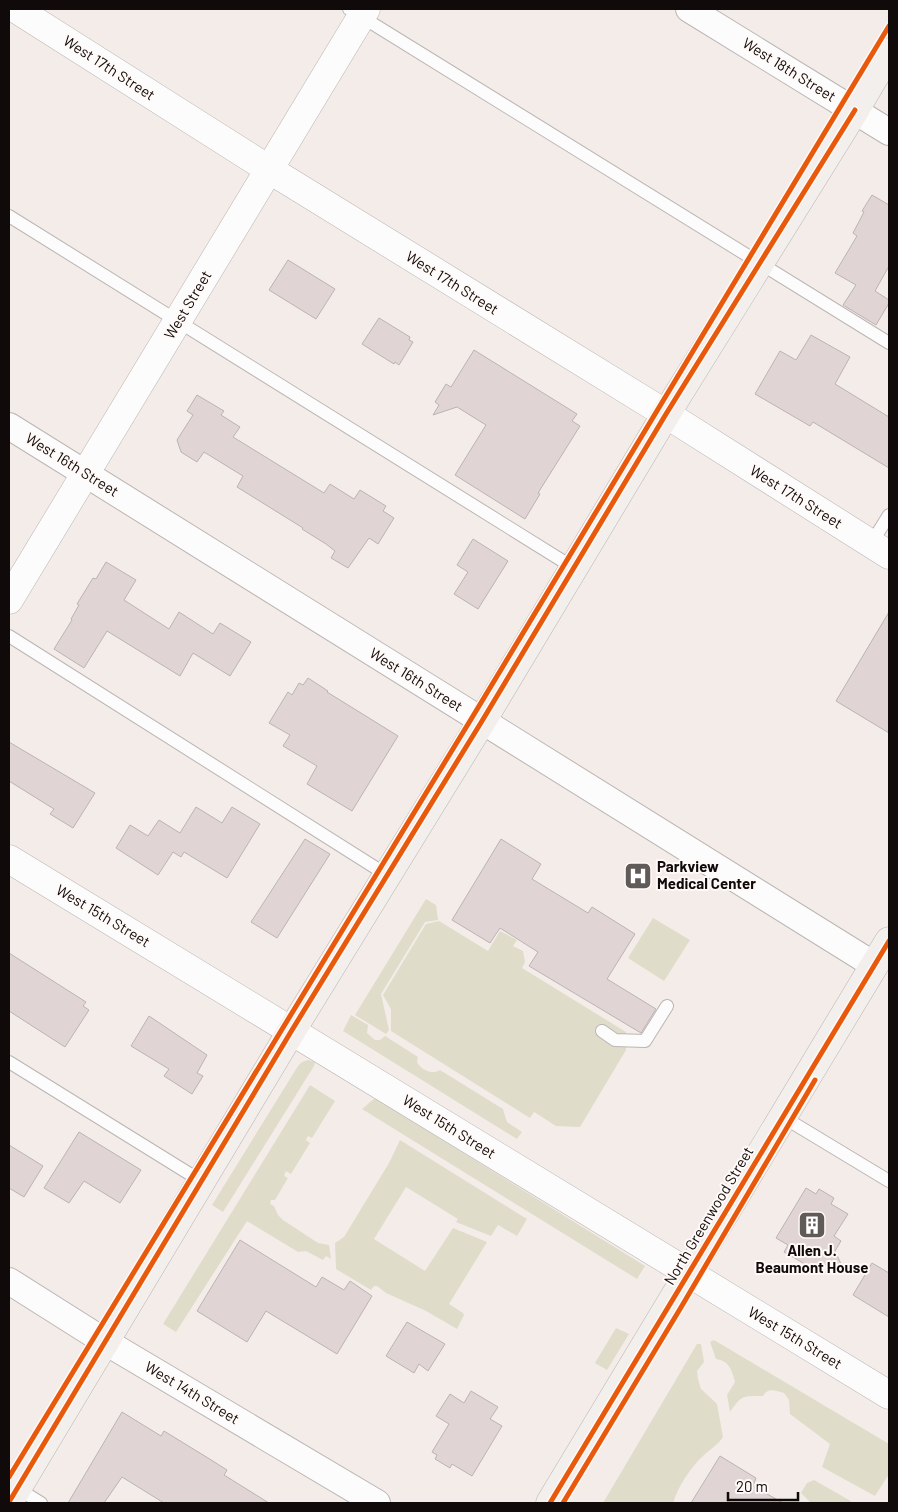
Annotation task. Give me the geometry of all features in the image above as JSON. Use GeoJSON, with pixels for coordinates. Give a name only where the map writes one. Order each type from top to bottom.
{"type":"FeatureCollection","features":[{"type":"Feature","properties":{"kind":"main road"},"geometry":{"type":"LineString","coordinates":[[12,1491],[482,721],[666,414],[889,52]]}},
{"type":"Feature","properties":{"kind":"main road","name":"North Greenwood Street"},"geometry":{"type":"LineString","coordinates":[[550,1503],[889,941]]}},
{"type":"Feature","properties":{"kind":"street","name":"West 17th Street"},"geometry":{"type":"LineString","coordinates":[[16,9],[270,170],[666,414],[880,550]]}},
{"type":"Feature","properties":{"kind":"street","name":"West 18th Street"},"geometry":{"type":"LineString","coordinates":[[689,9],[889,132]]}},
{"type":"Feature","properties":{"kind":"street","name":"West Street"},"geometry":{"type":"LineString","coordinates":[[9,600],[270,170],[359,11]]}},
{"type":"Feature","properties":{"kind":"street","name":"West 16th Street"},"geometry":{"type":"LineString","coordinates":[[9,426],[874,966]]}},
{"type":"Feature","properties":{"kind":"street","name":"West 15th Street"},"geometry":{"type":"LineString","coordinates":[[9,859],[889,1394]]}},
{"type":"Feature","properties":{"kind":"street","name":"West 14th Street"},"geometry":{"type":"LineString","coordinates":[[9,1281],[104,1341],[377,1503]]}},
{"type":"Feature","properties":{"kind":"lane"},"geometry":{"type":"LineString","coordinates":[[359,11],[889,342]]}},
{"type":"Feature","properties":{"kind":"lane"},"geometry":{"type":"LineString","coordinates":[[9,216],[574,568]]}},
{"type":"Feature","properties":{"kind":"lane"},"geometry":{"type":"LineString","coordinates":[[880,550],[889,515]]}},
{"type":"Feature","properties":{"kind":"lane"},"geometry":{"type":"LineString","coordinates":[[9,636],[387,875]]}},
{"type":"Feature","properties":{"kind":"lane"},"geometry":{"type":"LineString","coordinates":[[602,1031],[615,1040],[645,1041],[667,1006]]}},
{"type":"Feature","properties":{"kind":"lane"},"geometry":{"type":"LineString","coordinates":[[9,1062],[201,1181]]}},
{"type":"Feature","properties":{"kind":"lane"},"geometry":{"type":"LineString","coordinates":[[783,1117],[889,1181]]}},
{"type":"Feature","properties":{"kind":"lane"},"geometry":{"type":"LineString","coordinates":[[12,1491],[41,1503]]}},
{"type":"Feature","properties":{"kind":"shaded area"},"geometry":{"type":"Polygon","coordinates":[[[426,899],[436,905],[438,920],[425,922],[381,994],[389,1030],[386,1034],[355,1015],[426,899]]]}},
{"type":"Feature","properties":{"kind":"shaded area"},"geometry":{"type":"Polygon","coordinates":[[[653,918],[690,940],[664,981],[628,958],[653,918]]]}},
{"type":"Feature","properties":{"kind":"shaded area"},"geometry":{"type":"Polygon","coordinates":[[[439,921],[488,951],[500,931],[517,940],[513,946],[523,951],[525,962],[522,968],[626,1032],[626,1050],[580,1127],[556,1126],[534,1112],[530,1118],[391,1031],[391,1009],[383,995],[426,924],[439,921]]]}},
{"type":"Feature","properties":{"kind":"shaded area"},"geometry":{"type":"Polygon","coordinates":[[[351,1015],[368,1025],[367,1033],[375,1040],[380,1040],[385,1036],[418,1057],[417,1062],[424,1069],[430,1072],[440,1070],[503,1109],[507,1122],[522,1132],[517,1139],[343,1031],[351,1015]]]}},
{"type":"Feature","properties":{"kind":"shaded area"},"geometry":{"type":"Polygon","coordinates":[[[308,1060],[315,1062],[314,1066],[223,1212],[212,1205],[298,1066],[308,1060]]]}},
{"type":"Feature","properties":{"kind":"shaded area"},"geometry":{"type":"Polygon","coordinates":[[[310,1085],[335,1101],[312,1138],[308,1136],[306,1140],[310,1143],[291,1174],[286,1171],[284,1176],[288,1178],[275,1200],[271,1200],[270,1204],[274,1206],[278,1215],[283,1220],[318,1243],[329,1245],[331,1259],[326,1256],[323,1260],[306,1251],[298,1252],[247,1221],[176,1332],[163,1324],[310,1085]]]}},
{"type":"Feature","properties":{"kind":"shaded area"},"geometry":{"type":"Polygon","coordinates":[[[375,1098],[645,1266],[637,1279],[362,1109],[375,1098]]]}},
{"type":"Feature","properties":{"kind":"shaded area"},"geometry":{"type":"Polygon","coordinates":[[[400,1140],[527,1219],[517,1236],[498,1225],[491,1236],[456,1222],[458,1219],[406,1187],[374,1239],[425,1271],[453,1228],[487,1242],[449,1304],[464,1315],[457,1329],[426,1311],[386,1293],[377,1286],[374,1286],[371,1290],[336,1269],[335,1243],[344,1237],[389,1163],[400,1140]]]}},
{"type":"Feature","properties":{"kind":"shaded area"},"geometry":{"type":"Polygon","coordinates":[[[616,1328],[629,1334],[607,1370],[595,1363],[616,1328]]]}},
{"type":"Feature","properties":{"kind":"shaded area"},"geometry":{"type":"Polygon","coordinates":[[[714,1340],[889,1444],[889,1474],[875,1496],[822,1467],[830,1444],[790,1414],[789,1400],[784,1393],[767,1391],[763,1396],[751,1396],[740,1399],[730,1412],[727,1395],[735,1382],[727,1364],[716,1359],[710,1342],[714,1340]]]}},
{"type":"Feature","properties":{"kind":"shaded area"},"geometry":{"type":"Polygon","coordinates":[[[697,1344],[701,1344],[704,1362],[697,1371],[698,1379],[701,1389],[717,1404],[723,1437],[689,1472],[681,1484],[673,1503],[603,1503],[697,1344]]]}},
{"type":"Feature","properties":{"kind":"shaded area"},"geometry":{"type":"Polygon","coordinates":[[[814,1480],[853,1503],[811,1503],[801,1493],[807,1483],[814,1480]]]}},
{"type":"Feature","properties":{"kind":"building"},"geometry":{"type":"Polygon","coordinates":[[[872,195],[889,205],[889,266],[875,291],[889,300],[889,303],[876,325],[843,305],[856,285],[835,273],[857,236],[853,233],[864,212],[862,211],[872,195]]]}},
{"type":"Feature","properties":{"kind":"building"},"geometry":{"type":"Polygon","coordinates":[[[288,260],[335,289],[316,319],[269,290],[288,260]]]}},
{"type":"Feature","properties":{"kind":"building"},"geometry":{"type":"Polygon","coordinates":[[[379,318],[410,337],[409,340],[413,342],[399,365],[395,362],[394,364],[362,344],[379,318]]]}},
{"type":"Feature","properties":{"kind":"building"},"geometry":{"type":"Polygon","coordinates":[[[811,335],[850,357],[835,384],[889,417],[889,468],[813,422],[810,426],[755,394],[780,351],[796,360],[811,335]]]}},
{"type":"Feature","properties":{"kind":"building"},"geometry":{"type":"Polygon","coordinates":[[[474,350],[577,414],[572,421],[580,426],[538,493],[540,494],[525,519],[455,475],[486,425],[457,407],[433,415],[439,405],[435,402],[446,384],[451,387],[474,350]]]}},
{"type":"Feature","properties":{"kind":"building"},"geometry":{"type":"Polygon","coordinates":[[[197,395],[224,411],[221,415],[240,427],[233,437],[324,493],[330,484],[354,499],[360,490],[386,506],[383,511],[394,518],[378,544],[369,538],[348,568],[331,558],[335,551],[326,544],[237,487],[243,476],[204,452],[197,462],[181,452],[177,440],[193,415],[187,411],[197,395]]]}},
{"type":"Feature","properties":{"kind":"building"},"geometry":{"type":"Polygon","coordinates":[[[473,539],[508,561],[478,609],[454,594],[468,572],[457,565],[473,539]]]}},
{"type":"Feature","properties":{"kind":"building"},"geometry":{"type":"Polygon","coordinates":[[[106,562],[136,580],[124,600],[169,629],[179,612],[213,634],[220,623],[251,642],[230,676],[193,653],[180,676],[107,631],[84,668],[54,649],[72,620],[79,605],[77,604],[93,578],[96,579],[106,562]]]}},
{"type":"Feature","properties":{"kind":"building"},"geometry":{"type":"Polygon","coordinates":[[[889,612],[889,733],[836,701],[889,612]]]}},
{"type":"Feature","properties":{"kind":"building"},"geometry":{"type":"Polygon","coordinates":[[[308,678],[398,736],[352,811],[307,784],[317,766],[283,746],[290,735],[269,723],[288,692],[292,695],[299,683],[303,685],[308,678]]]}},
{"type":"Feature","properties":{"kind":"building"},"geometry":{"type":"Polygon","coordinates":[[[9,742],[95,793],[73,828],[50,814],[54,809],[9,781],[9,742]]]}},
{"type":"Feature","properties":{"kind":"building"},"geometry":{"type":"Polygon","coordinates":[[[196,807],[222,823],[232,807],[260,824],[227,878],[184,852],[181,857],[173,852],[158,875],[116,848],[130,825],[148,836],[159,820],[180,833],[196,807]]]}},
{"type":"Feature","properties":{"kind":"building"},"geometry":{"type":"Polygon","coordinates":[[[305,839],[330,854],[277,938],[251,922],[305,839]]]}},
{"type":"Feature","properties":{"kind":"building"},"geometry":{"type":"Polygon","coordinates":[[[501,839],[541,864],[532,879],[588,913],[592,907],[635,934],[607,979],[656,1009],[641,1033],[529,966],[538,952],[500,928],[490,943],[452,920],[501,839]]]}},
{"type":"Feature","properties":{"kind":"building"},"geometry":{"type":"Polygon","coordinates":[[[9,953],[86,1002],[83,1006],[89,1010],[65,1047],[9,1011],[9,953]]]}},
{"type":"Feature","properties":{"kind":"building"},"geometry":{"type":"Polygon","coordinates":[[[149,1016],[207,1055],[197,1073],[203,1076],[192,1094],[164,1076],[169,1069],[131,1046],[149,1016]]]}},
{"type":"Feature","properties":{"kind":"building"},"geometry":{"type":"Polygon","coordinates":[[[79,1132],[141,1170],[120,1203],[84,1181],[69,1203],[44,1188],[79,1132]]]}},
{"type":"Feature","properties":{"kind":"building"},"geometry":{"type":"Polygon","coordinates":[[[9,1145],[43,1166],[24,1197],[9,1188],[9,1145]]]}},
{"type":"Feature","properties":{"kind":"building","name":"Allen J. Beaumont House"},"geometry":{"type":"Polygon","coordinates":[[[806,1188],[816,1194],[819,1189],[834,1198],[831,1204],[848,1214],[834,1236],[841,1241],[835,1251],[842,1266],[819,1264],[815,1270],[784,1252],[788,1245],[776,1238],[806,1188]]]}},
{"type":"Feature","properties":{"kind":"building"},"geometry":{"type":"Polygon","coordinates":[[[240,1240],[316,1287],[322,1277],[344,1290],[350,1281],[372,1296],[337,1354],[266,1311],[247,1342],[197,1311],[240,1240]]]}},
{"type":"Feature","properties":{"kind":"building"},"geometry":{"type":"Polygon","coordinates":[[[872,1263],[889,1273],[889,1317],[853,1295],[872,1263]]]}},
{"type":"Feature","properties":{"kind":"building"},"geometry":{"type":"Polygon","coordinates":[[[407,1322],[445,1344],[428,1371],[419,1364],[414,1373],[386,1356],[407,1322]]]}},
{"type":"Feature","properties":{"kind":"building"},"geometry":{"type":"Polygon","coordinates":[[[471,1391],[498,1407],[490,1419],[502,1426],[472,1476],[452,1464],[450,1468],[435,1459],[437,1455],[432,1452],[449,1424],[436,1416],[450,1394],[464,1403],[471,1391]]]}},
{"type":"Feature","properties":{"kind":"building"},"geometry":{"type":"Polygon","coordinates":[[[122,1412],[161,1436],[164,1431],[208,1458],[227,1470],[224,1475],[269,1503],[164,1503],[122,1477],[104,1503],[68,1503],[122,1412]]]}},
{"type":"Feature","properties":{"kind":"building"},"geometry":{"type":"Polygon","coordinates":[[[720,1456],[756,1478],[753,1486],[783,1503],[691,1503],[720,1456]]]}},
{"type":"Feature","properties":{"kind":"cycle path"},"geometry":{"type":"LineString","coordinates":[[9,1477],[473,716],[889,26]]}},
{"type":"Feature","properties":{"kind":"cycle path"},"geometry":{"type":"LineString","coordinates":[[9,1502],[292,1030],[482,721],[666,414],[855,110]]}},
{"type":"Feature","properties":{"kind":"cycle path"},"geometry":{"type":"LineString","coordinates":[[550,1503],[889,941]]}},
{"type":"Feature","properties":{"kind":"cycle path"},"geometry":{"type":"LineString","coordinates":[[563,1503],[815,1080]]}},
{"type":"Feature","properties":{"kind":"place","name":"Parkview Medical Center"},"geometry":{"type":"Point","coordinates":[638,876]}},
{"type":"Feature","properties":{"kind":"place","name":"Allen J. Beaumont House"},"geometry":{"type":"Point","coordinates":[812,1225]}}]}
